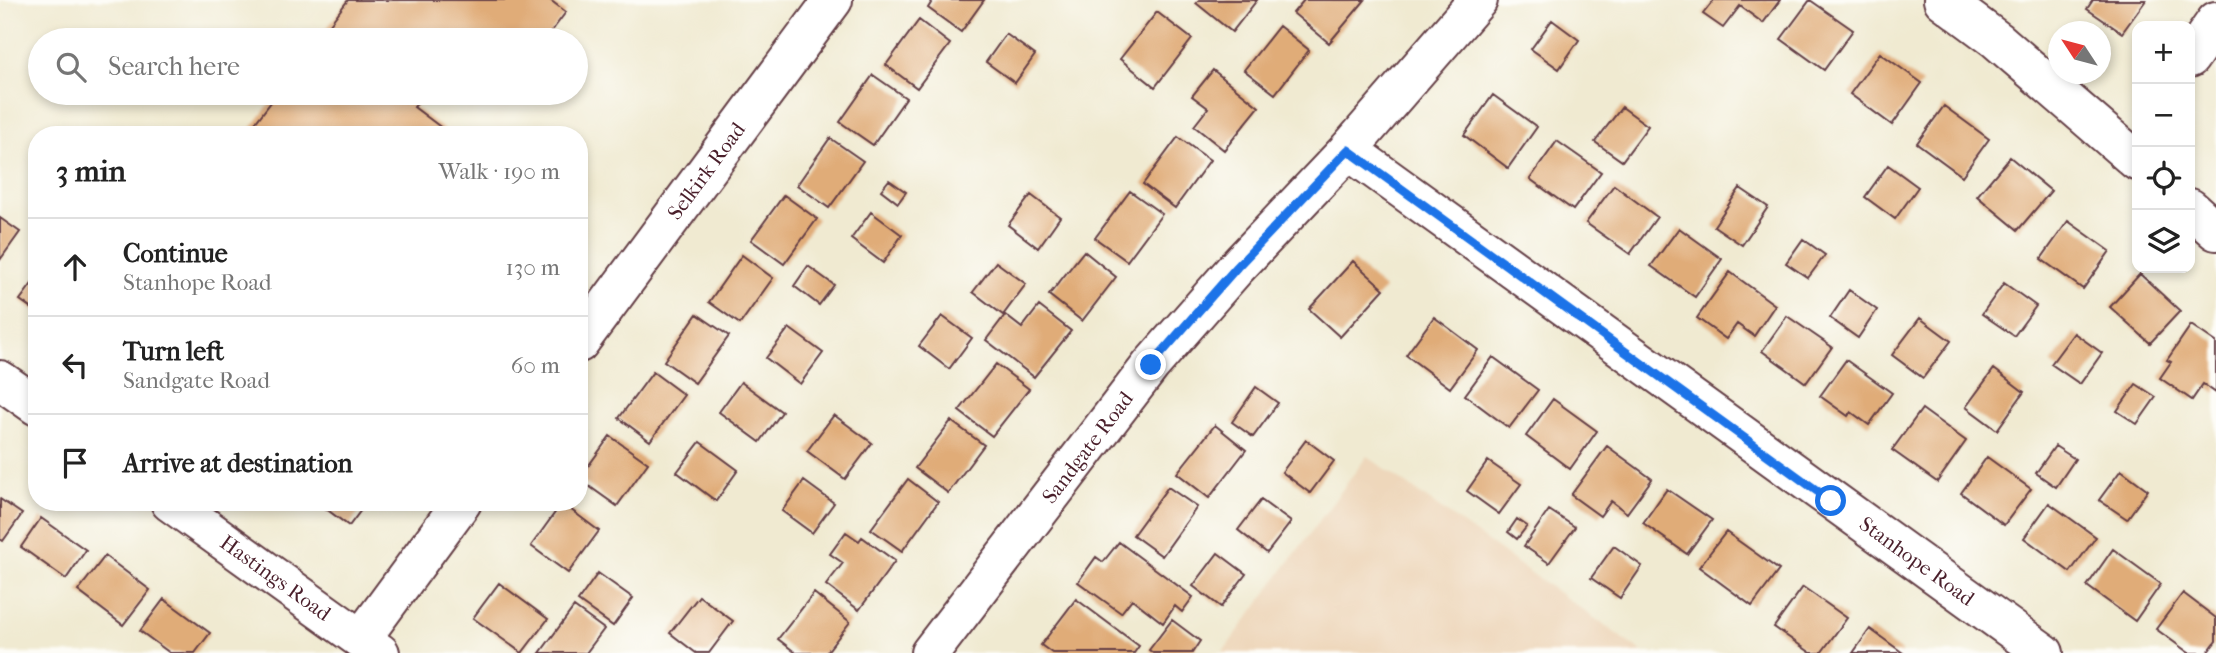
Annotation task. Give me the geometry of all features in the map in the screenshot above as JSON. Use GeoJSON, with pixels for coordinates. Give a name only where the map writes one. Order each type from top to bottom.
{"type":"FeatureCollection","features":[{"type":"Feature","properties":{"kind":"street","name":"Selkirk Road"},"geometry":{"type":"LineString","coordinates":[[588,331],[833,0]]}},
{"type":"Feature","properties":{"kind":"street","name":"Sandgate Road"},"geometry":{"type":"LineString","coordinates":[[930,653],[1151,365],[1237,267],[1348,150],[1478,0]]}},
{"type":"Feature","properties":{"kind":"street"},"geometry":{"type":"LineString","coordinates":[[1943,0],[2132,146]]}},
{"type":"Feature","properties":{"kind":"street"},"geometry":{"type":"LineString","coordinates":[[2195,51],[2216,22]]}},
{"type":"Feature","properties":{"kind":"street","name":"Stanhope Road"},"geometry":{"type":"LineString","coordinates":[[1348,150],[2043,653]]}},
{"type":"Feature","properties":{"kind":"street"},"geometry":{"type":"LineString","coordinates":[[2192,210],[2216,231]]}},
{"type":"Feature","properties":{"kind":"street"},"geometry":{"type":"LineString","coordinates":[[0,380],[28,400]]}},
{"type":"Feature","properties":{"kind":"street","name":"Hastings Road"},"geometry":{"type":"LineString","coordinates":[[182,511],[370,646]]}},
{"type":"Feature","properties":{"kind":"street"},"geometry":{"type":"LineString","coordinates":[[370,646],[455,511]]}},
{"type":"Feature","properties":{"kind":"shaded area"},"geometry":{"type":"Polygon","coordinates":[[[1367,456],[1643,653],[1222,653],[1367,456]]]}},
{"type":"Feature","properties":{"kind":"building"},"geometry":{"type":"Polygon","coordinates":[[[348,0],[550,0],[566,12],[554,28],[327,28],[348,0]]]}},
{"type":"Feature","properties":{"kind":"building"},"geometry":{"type":"Polygon","coordinates":[[[933,0],[984,0],[961,32],[928,8],[933,0]]]}},
{"type":"Feature","properties":{"kind":"building"},"geometry":{"type":"Polygon","coordinates":[[[1199,0],[1257,0],[1232,32],[1196,3],[1199,0]]]}},
{"type":"Feature","properties":{"kind":"building"},"geometry":{"type":"Polygon","coordinates":[[[1304,0],[1365,0],[1329,43],[1293,13],[1304,0]]]}},
{"type":"Feature","properties":{"kind":"building"},"geometry":{"type":"Polygon","coordinates":[[[1714,0],[1780,0],[1763,23],[1740,6],[1723,28],[1703,14],[1714,0]]]}},
{"type":"Feature","properties":{"kind":"building"},"geometry":{"type":"Polygon","coordinates":[[[1810,0],[1853,30],[1824,70],[1781,39],[1810,0]]]}},
{"type":"Feature","properties":{"kind":"building"},"geometry":{"type":"Polygon","coordinates":[[[2093,0],[2146,0],[2122,33],[2111,25],[2111,21],[2104,21],[2087,9],[2093,0]]]}},
{"type":"Feature","properties":{"kind":"building"},"geometry":{"type":"Polygon","coordinates":[[[1157,12],[1192,39],[1155,87],[1120,59],[1157,12]]]}},
{"type":"Feature","properties":{"kind":"building"},"geometry":{"type":"Polygon","coordinates":[[[919,20],[950,44],[917,88],[886,65],[919,20]]]}},
{"type":"Feature","properties":{"kind":"building"},"geometry":{"type":"Polygon","coordinates":[[[1552,20],[1579,40],[1559,69],[1531,49],[1552,20]]]}},
{"type":"Feature","properties":{"kind":"building"},"geometry":{"type":"Polygon","coordinates":[[[1279,26],[1309,50],[1275,94],[1244,70],[1279,26]]]}},
{"type":"Feature","properties":{"kind":"building"},"geometry":{"type":"Polygon","coordinates":[[[1006,34],[1035,55],[1015,83],[986,62],[1006,34]]]}},
{"type":"Feature","properties":{"kind":"building"},"geometry":{"type":"Polygon","coordinates":[[[1880,53],[1922,83],[1892,125],[1850,94],[1880,53]]]}},
{"type":"Feature","properties":{"kind":"building"},"geometry":{"type":"Polygon","coordinates":[[[1213,70],[1259,107],[1224,150],[1194,126],[1208,108],[1192,96],[1213,70]]]}},
{"type":"Feature","properties":{"kind":"building"},"geometry":{"type":"Polygon","coordinates":[[[873,75],[906,98],[873,145],[840,122],[873,75]]]}},
{"type":"Feature","properties":{"kind":"building"},"geometry":{"type":"Polygon","coordinates":[[[1493,95],[1537,127],[1508,168],[1464,135],[1493,95]]]}},
{"type":"Feature","properties":{"kind":"building"},"geometry":{"type":"Polygon","coordinates":[[[269,105],[416,105],[414,107],[439,126],[253,126],[269,105]]]}},
{"type":"Feature","properties":{"kind":"building"},"geometry":{"type":"Polygon","coordinates":[[[1944,106],[1989,139],[1962,176],[1917,143],[1944,106]]]}},
{"type":"Feature","properties":{"kind":"building"},"geometry":{"type":"Polygon","coordinates":[[[1622,107],[1648,126],[1622,161],[1595,142],[1622,107]]]}},
{"type":"Feature","properties":{"kind":"building"},"geometry":{"type":"Polygon","coordinates":[[[1178,137],[1210,160],[1175,208],[1143,184],[1178,137]]]}},
{"type":"Feature","properties":{"kind":"building"},"geometry":{"type":"Polygon","coordinates":[[[830,138],[863,161],[829,208],[797,185],[830,138]]]}},
{"type":"Feature","properties":{"kind":"building"},"geometry":{"type":"Polygon","coordinates":[[[1557,141],[1601,172],[1573,210],[1530,179],[1557,141]]]}},
{"type":"Feature","properties":{"kind":"building"},"geometry":{"type":"Polygon","coordinates":[[[2010,157],[2051,191],[2018,230],[1977,196],[2010,157]]]}},
{"type":"Feature","properties":{"kind":"building"},"geometry":{"type":"Polygon","coordinates":[[[1888,165],[1918,187],[1895,219],[1865,197],[1888,165]]]}},
{"type":"Feature","properties":{"kind":"building"},"geometry":{"type":"Polygon","coordinates":[[[889,180],[906,192],[898,203],[881,190],[889,180]]]}},
{"type":"Feature","properties":{"kind":"building"},"geometry":{"type":"Polygon","coordinates":[[[1614,185],[1657,217],[1630,254],[1586,223],[1614,185]]]}},
{"type":"Feature","properties":{"kind":"building"},"geometry":{"type":"Polygon","coordinates":[[[1740,188],[1768,207],[1742,245],[1714,226],[1740,188]]]}},
{"type":"Feature","properties":{"kind":"building"},"geometry":{"type":"Polygon","coordinates":[[[1130,191],[1162,214],[1127,261],[1095,238],[1130,191]]]}},
{"type":"Feature","properties":{"kind":"building"},"geometry":{"type":"Polygon","coordinates":[[[784,195],[817,219],[784,264],[751,240],[784,195]]]}},
{"type":"Feature","properties":{"kind":"building"},"geometry":{"type":"Polygon","coordinates":[[[1031,195],[1060,217],[1038,248],[1008,225],[1031,195]]]}},
{"type":"Feature","properties":{"kind":"building"},"geometry":{"type":"Polygon","coordinates":[[[871,212],[902,235],[883,263],[851,239],[871,212]]]}},
{"type":"Feature","properties":{"kind":"building"},"geometry":{"type":"Polygon","coordinates":[[[0,218],[20,232],[0,260],[0,218]]]}},
{"type":"Feature","properties":{"kind":"building"},"geometry":{"type":"Polygon","coordinates":[[[2068,221],[2110,251],[2083,289],[2041,259],[2068,221]]]}},
{"type":"Feature","properties":{"kind":"building"},"geometry":{"type":"Polygon","coordinates":[[[1679,228],[1722,259],[1695,297],[1651,266],[1679,228]]]}},
{"type":"Feature","properties":{"kind":"building"},"geometry":{"type":"Polygon","coordinates":[[[1803,239],[1825,255],[1808,278],[1786,263],[1803,239]]]}},
{"type":"Feature","properties":{"kind":"building"},"geometry":{"type":"Polygon","coordinates":[[[1084,251],[1116,277],[1082,321],[1049,295],[1084,251]]]}},
{"type":"Feature","properties":{"kind":"building"},"geometry":{"type":"Polygon","coordinates":[[[742,255],[773,278],[740,324],[709,302],[742,255]]]}},
{"type":"Feature","properties":{"kind":"building"},"geometry":{"type":"Polygon","coordinates":[[[1353,261],[1384,289],[1340,337],[1309,309],[1353,261]]]}},
{"type":"Feature","properties":{"kind":"building"},"geometry":{"type":"Polygon","coordinates":[[[996,262],[1026,284],[1003,315],[973,292],[996,262]]]}},
{"type":"Feature","properties":{"kind":"building"},"geometry":{"type":"Polygon","coordinates":[[[808,266],[834,285],[819,305],[794,286],[808,266]]]}},
{"type":"Feature","properties":{"kind":"building"},"geometry":{"type":"Polygon","coordinates":[[[1730,272],[1775,305],[1754,336],[1737,324],[1726,339],[1697,318],[1730,272]]]}},
{"type":"Feature","properties":{"kind":"building"},"geometry":{"type":"Polygon","coordinates":[[[2140,274],[2180,311],[2150,343],[2110,307],[2140,274]]]}},
{"type":"Feature","properties":{"kind":"building"},"geometry":{"type":"Polygon","coordinates":[[[2004,283],[2036,306],[2014,336],[1982,314],[2004,283]]]}},
{"type":"Feature","properties":{"kind":"building"},"geometry":{"type":"Polygon","coordinates":[[[28,289],[28,306],[20,300],[28,289]]]}},
{"type":"Feature","properties":{"kind":"building"},"geometry":{"type":"Polygon","coordinates":[[[1849,290],[1877,310],[1858,338],[1830,318],[1849,290]]]}},
{"type":"Feature","properties":{"kind":"building"},"geometry":{"type":"Polygon","coordinates":[[[1039,306],[1071,331],[1034,377],[986,340],[1005,315],[1022,328],[1039,306]]]}},
{"type":"Feature","properties":{"kind":"building"},"geometry":{"type":"Polygon","coordinates":[[[697,314],[729,336],[695,383],[664,361],[697,314]]]}},
{"type":"Feature","properties":{"kind":"building"},"geometry":{"type":"Polygon","coordinates":[[[942,316],[972,338],[949,369],[919,346],[942,316]]]}},
{"type":"Feature","properties":{"kind":"building"},"geometry":{"type":"Polygon","coordinates":[[[1787,316],[1832,347],[1806,383],[1762,351],[1787,316]]]}},
{"type":"Feature","properties":{"kind":"building"},"geometry":{"type":"Polygon","coordinates":[[[1434,317],[1478,350],[1450,388],[1406,355],[1434,317]]]}},
{"type":"Feature","properties":{"kind":"building"},"geometry":{"type":"Polygon","coordinates":[[[1920,318],[1951,341],[1923,378],[1892,355],[1920,318]]]}},
{"type":"Feature","properties":{"kind":"building"},"geometry":{"type":"Polygon","coordinates":[[[2191,325],[2216,342],[2216,393],[2203,384],[2192,400],[2160,378],[2171,362],[2167,360],[2191,325]]]}},
{"type":"Feature","properties":{"kind":"building"},"geometry":{"type":"Polygon","coordinates":[[[789,328],[823,353],[800,384],[766,358],[789,328]]]}},
{"type":"Feature","properties":{"kind":"building"},"geometry":{"type":"Polygon","coordinates":[[[2074,333],[2102,353],[2080,384],[2051,364],[2074,333]]]}},
{"type":"Feature","properties":{"kind":"building"},"geometry":{"type":"Polygon","coordinates":[[[1493,357],[1538,390],[1509,428],[1465,395],[1493,357]]]}},
{"type":"Feature","properties":{"kind":"building"},"geometry":{"type":"Polygon","coordinates":[[[1846,360],[1892,393],[1869,425],[1851,412],[1848,416],[1820,396],[1846,360]]]}},
{"type":"Feature","properties":{"kind":"building"},"geometry":{"type":"Polygon","coordinates":[[[996,364],[1029,389],[992,436],[959,411],[996,364]]]}},
{"type":"Feature","properties":{"kind":"building"},"geometry":{"type":"Polygon","coordinates":[[[1994,369],[2024,392],[1997,430],[1966,407],[1994,369]]]}},
{"type":"Feature","properties":{"kind":"building"},"geometry":{"type":"Polygon","coordinates":[[[653,372],[684,395],[650,441],[619,418],[653,372]]]}},
{"type":"Feature","properties":{"kind":"building"},"geometry":{"type":"Polygon","coordinates":[[[741,382],[782,412],[760,442],[719,412],[741,382]]]}},
{"type":"Feature","properties":{"kind":"building"},"geometry":{"type":"Polygon","coordinates":[[[2136,384],[2156,397],[2137,424],[2117,411],[2136,384]]]}},
{"type":"Feature","properties":{"kind":"building"},"geometry":{"type":"Polygon","coordinates":[[[1256,387],[1278,403],[1253,437],[1232,422],[1256,387]]]}},
{"type":"Feature","properties":{"kind":"building"},"geometry":{"type":"Polygon","coordinates":[[[1553,399],[1597,431],[1570,469],[1526,436],[1553,399]]]}},
{"type":"Feature","properties":{"kind":"building"},"geometry":{"type":"Polygon","coordinates":[[[1922,409],[1966,441],[1937,482],[1892,450],[1922,409]]]}},
{"type":"Feature","properties":{"kind":"building"},"geometry":{"type":"Polygon","coordinates":[[[834,415],[872,443],[845,479],[807,451],[834,415]]]}},
{"type":"Feature","properties":{"kind":"building"},"geometry":{"type":"Polygon","coordinates":[[[951,421],[984,445],[948,493],[915,468],[951,421]]]}},
{"type":"Feature","properties":{"kind":"building"},"geometry":{"type":"Polygon","coordinates":[[[1215,425],[1246,450],[1209,498],[1177,473],[1215,425]]]}},
{"type":"Feature","properties":{"kind":"building"},"geometry":{"type":"Polygon","coordinates":[[[610,436],[648,463],[617,506],[588,485],[588,467],[610,436]]]}},
{"type":"Feature","properties":{"kind":"building"},"geometry":{"type":"Polygon","coordinates":[[[1306,440],[1334,461],[1310,493],[1282,472],[1306,440]]]}},
{"type":"Feature","properties":{"kind":"building"},"geometry":{"type":"Polygon","coordinates":[[[700,442],[738,470],[716,501],[677,472],[700,442]]]}},
{"type":"Feature","properties":{"kind":"building"},"geometry":{"type":"Polygon","coordinates":[[[1607,446],[1652,479],[1627,513],[1611,501],[1600,516],[1571,495],[1607,446]]]}},
{"type":"Feature","properties":{"kind":"building"},"geometry":{"type":"Polygon","coordinates":[[[2055,446],[2075,459],[2056,487],[2036,473],[2055,446]]]}},
{"type":"Feature","properties":{"kind":"building"},"geometry":{"type":"Polygon","coordinates":[[[1987,457],[2031,489],[2004,525],[1961,493],[1987,457]]]}},
{"type":"Feature","properties":{"kind":"building"},"geometry":{"type":"Polygon","coordinates":[[[1488,461],[1521,484],[1499,514],[1467,491],[1488,461]]]}},
{"type":"Feature","properties":{"kind":"building"},"geometry":{"type":"Polygon","coordinates":[[[2121,470],[2148,490],[2127,519],[2099,500],[2121,470]]]}},
{"type":"Feature","properties":{"kind":"building"},"geometry":{"type":"Polygon","coordinates":[[[908,479],[938,502],[902,551],[871,529],[908,479]]]}},
{"type":"Feature","properties":{"kind":"building"},"geometry":{"type":"Polygon","coordinates":[[[804,481],[834,503],[812,533],[782,511],[804,481]]]}},
{"type":"Feature","properties":{"kind":"building"},"geometry":{"type":"Polygon","coordinates":[[[1168,487],[1197,507],[1162,556],[1133,535],[1168,487]]]}},
{"type":"Feature","properties":{"kind":"building"},"geometry":{"type":"Polygon","coordinates":[[[1667,489],[1712,520],[1687,554],[1643,523],[1667,489]]]}},
{"type":"Feature","properties":{"kind":"building"},"geometry":{"type":"Polygon","coordinates":[[[0,499],[22,514],[3,541],[0,539],[0,499]]]}},
{"type":"Feature","properties":{"kind":"building"},"geometry":{"type":"Polygon","coordinates":[[[1261,500],[1291,522],[1267,553],[1238,530],[1261,500]]]}},
{"type":"Feature","properties":{"kind":"building"},"geometry":{"type":"Polygon","coordinates":[[[2049,503],[2096,537],[2070,572],[2024,538],[2049,503]]]}},
{"type":"Feature","properties":{"kind":"building"},"geometry":{"type":"Polygon","coordinates":[[[1549,510],[1575,527],[1549,563],[1524,546],[1549,510]]]}},
{"type":"Feature","properties":{"kind":"building"},"geometry":{"type":"Polygon","coordinates":[[[329,511],[360,511],[349,526],[329,511]]]}},
{"type":"Feature","properties":{"kind":"building"},"geometry":{"type":"Polygon","coordinates":[[[556,511],[573,511],[599,531],[568,573],[531,546],[556,511]]]}},
{"type":"Feature","properties":{"kind":"building"},"geometry":{"type":"Polygon","coordinates":[[[41,518],[86,550],[66,579],[21,547],[41,518]]]}},
{"type":"Feature","properties":{"kind":"building"},"geometry":{"type":"Polygon","coordinates":[[[1517,519],[1527,526],[1517,539],[1508,532],[1517,519]]]}},
{"type":"Feature","properties":{"kind":"building"},"geometry":{"type":"Polygon","coordinates":[[[846,532],[859,541],[862,537],[895,561],[859,610],[826,585],[843,563],[830,554],[846,532]]]}},
{"type":"Feature","properties":{"kind":"building"},"geometry":{"type":"Polygon","coordinates":[[[1726,532],[1779,570],[1752,606],[1699,567],[1726,532]]]}},
{"type":"Feature","properties":{"kind":"building"},"geometry":{"type":"Polygon","coordinates":[[[1119,542],[1193,597],[1182,612],[1175,606],[1163,623],[1132,599],[1121,613],[1078,582],[1096,557],[1103,562],[1119,542]]]}},
{"type":"Feature","properties":{"kind":"building"},"geometry":{"type":"Polygon","coordinates":[[[1614,546],[1642,566],[1620,598],[1591,578],[1614,546]]]}},
{"type":"Feature","properties":{"kind":"building"},"geometry":{"type":"Polygon","coordinates":[[[2113,549],[2161,584],[2135,621],[2087,586],[2113,549]]]}},
{"type":"Feature","properties":{"kind":"building"},"geometry":{"type":"Polygon","coordinates":[[[1218,553],[1246,574],[1221,607],[1193,586],[1218,553]]]}},
{"type":"Feature","properties":{"kind":"building"},"geometry":{"type":"Polygon","coordinates":[[[105,556],[150,590],[123,625],[78,591],[105,556]]]}},
{"type":"Feature","properties":{"kind":"building"},"geometry":{"type":"Polygon","coordinates":[[[598,573],[633,598],[613,626],[578,601],[598,573]]]}},
{"type":"Feature","properties":{"kind":"building"},"geometry":{"type":"Polygon","coordinates":[[[499,583],[548,619],[522,653],[473,618],[499,583]]]}},
{"type":"Feature","properties":{"kind":"building"},"geometry":{"type":"Polygon","coordinates":[[[1803,587],[1847,618],[1821,653],[1811,653],[1774,627],[1803,587]]]}},
{"type":"Feature","properties":{"kind":"building"},"geometry":{"type":"Polygon","coordinates":[[[814,593],[850,622],[826,653],[796,653],[778,639],[814,593]]]}},
{"type":"Feature","properties":{"kind":"building"},"geometry":{"type":"Polygon","coordinates":[[[2183,593],[2216,618],[2216,641],[2207,653],[2189,653],[2156,629],[2183,593]]]}},
{"type":"Feature","properties":{"kind":"building"},"geometry":{"type":"Polygon","coordinates":[[[699,596],[733,621],[709,653],[696,653],[670,633],[699,596]]]}},
{"type":"Feature","properties":{"kind":"building"},"geometry":{"type":"Polygon","coordinates":[[[164,599],[210,633],[195,653],[170,653],[140,631],[164,599]]]}},
{"type":"Feature","properties":{"kind":"building"},"geometry":{"type":"Polygon","coordinates":[[[1076,599],[1139,646],[1134,653],[1052,653],[1041,645],[1076,599]]]}},
{"type":"Feature","properties":{"kind":"building"},"geometry":{"type":"Polygon","coordinates":[[[574,607],[604,629],[586,653],[540,653],[574,607]]]}},
{"type":"Feature","properties":{"kind":"building"},"geometry":{"type":"Polygon","coordinates":[[[1172,620],[1200,641],[1192,653],[1153,653],[1149,650],[1172,620]]]}},
{"type":"Feature","properties":{"kind":"building"},"geometry":{"type":"Polygon","coordinates":[[[1870,629],[1903,653],[1853,653],[1870,629]]]}},
{"type":"Feature","properties":{"kind":"route"},"geometry":{"type":"LineString","coordinates":[[1151,365],[1237,267],[1348,150],[1831,501]]}}]}
